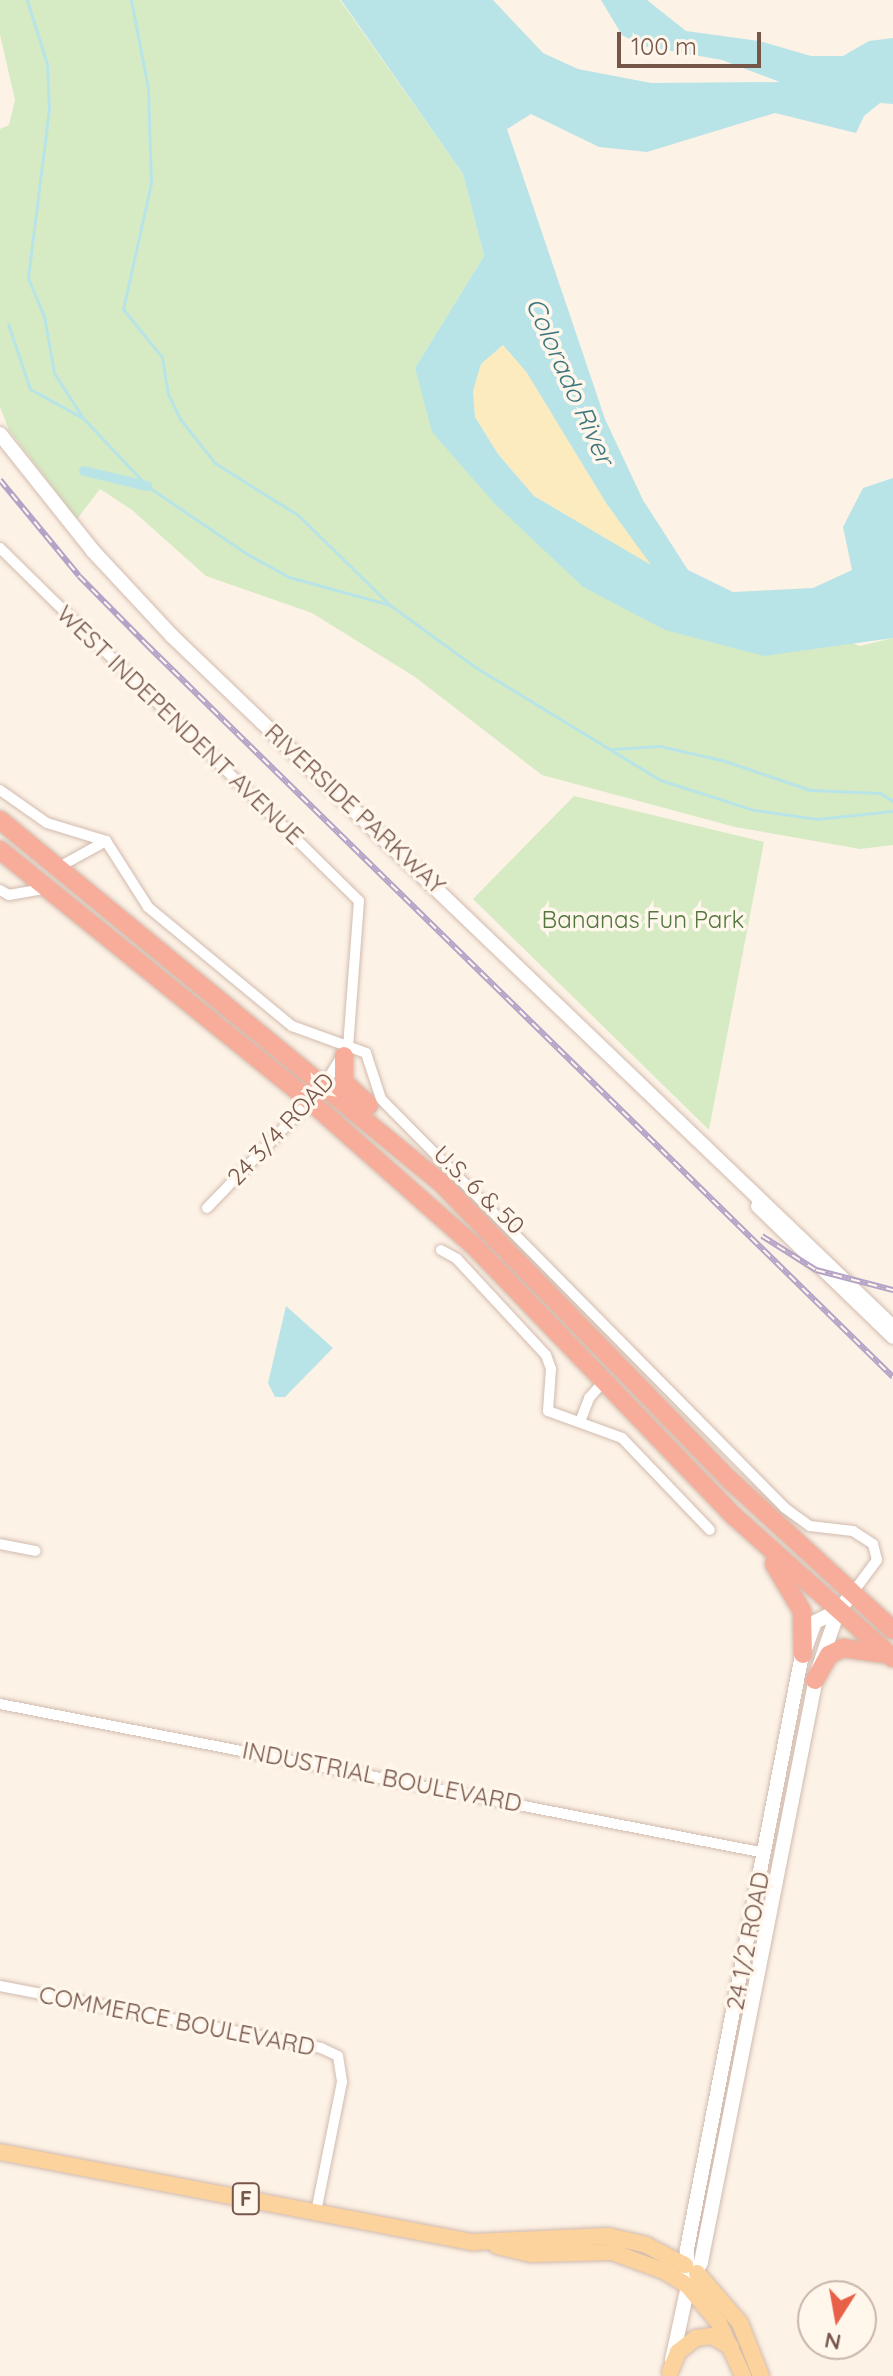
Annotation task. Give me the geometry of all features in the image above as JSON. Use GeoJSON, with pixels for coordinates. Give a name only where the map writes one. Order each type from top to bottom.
{"type":"FeatureCollection","features":[{"type":"Feature","properties":{"kind":"highway","name":"U.S. 6 & 50"},"geometry":{"type":"LineString","coordinates":[[0,820],[199,981],[466,1208],[732,1482],[851,1595],[893,1630]]}},
{"type":"Feature","properties":{"kind":"highway"},"geometry":{"type":"LineString","coordinates":[[0,835],[41,867],[59,867]]}},
{"type":"Feature","properties":{"kind":"highway","name":"U.S. 6 & 50"},"geometry":{"type":"LineString","coordinates":[[0,850],[482,1253],[734,1516],[893,1658]]}},
{"type":"Feature","properties":{"kind":"highway"},"geometry":{"type":"LineString","coordinates":[[47,888],[63,888],[80,898],[152,956],[199,981]]}},
{"type":"Feature","properties":{"kind":"highway"},"geometry":{"type":"LineString","coordinates":[[346,1051],[344,1082],[444,1172],[466,1208]]}},
{"type":"Feature","properties":{"kind":"highway"},"geometry":{"type":"LineString","coordinates":[[308,1105],[331,1103],[435,1193],[466,1208]]}},
{"type":"Feature","properties":{"kind":"highway"},"geometry":{"type":"LineString","coordinates":[[605,1380],[620,1381],[704,1466],[732,1482]]}},
{"type":"Feature","properties":{"kind":"highway"},"geometry":{"type":"LineString","coordinates":[[734,1516],[795,1594],[802,1611],[803,1654]]}},
{"type":"Feature","properties":{"kind":"highway"},"geometry":{"type":"LineString","coordinates":[[815,1680],[829,1655],[843,1648],[893,1658]]}},
{"type":"Feature","properties":{"kind":"main road","name":"RIVERSIDE PARKWAY"},"geometry":{"type":"LineString","coordinates":[[0,434],[93,551],[172,636],[893,1327]]}},
{"type":"Feature","properties":{"kind":"main road","name":"RIVERSIDE PARKWAY"},"geometry":{"type":"LineString","coordinates":[[726,1169],[774,1224],[893,1337]]}},
{"type":"Feature","properties":{"kind":"main road","name":"24 1/2 ROAD"},"geometry":{"type":"LineString","coordinates":[[670,2374],[768,1924],[815,1680],[838,1611],[851,1595]]}},
{"type":"Feature","properties":{"kind":"main road","name":"24 1/2 ROAD"},"geometry":{"type":"LineString","coordinates":[[690,2275],[803,1654],[815,1622],[838,1611]]}},
{"type":"Feature","properties":{"kind":"main road"},"geometry":{"type":"LineString","coordinates":[[776,1796],[774,1850],[781,1861]]}},
{"type":"Feature","properties":{"kind":"main road"},"geometry":{"type":"LineString","coordinates":[[765,1853],[771,1870],[768,1924]]}},
{"type":"Feature","properties":{"kind":"main road","name":"F"},"geometry":{"type":"LineString","coordinates":[[0,2152],[532,2254],[612,2252],[690,2275],[740,2323],[761,2376]]}},
{"type":"Feature","properties":{"kind":"main road","name":"F"},"geometry":{"type":"LineString","coordinates":[[690,2275],[736,2353],[743,2376]]}},
{"type":"Feature","properties":{"kind":"main road"},"geometry":{"type":"LineString","coordinates":[[670,2374],[678,2352],[696,2338],[719,2338],[736,2353]]}},
{"type":"Feature","properties":{"kind":"street","name":"WEST INDEPENDENT AVENUE"},"geometry":{"type":"LineString","coordinates":[[0,548],[359,901]]}},
{"type":"Feature","properties":{"kind":"street"},"geometry":{"type":"LineString","coordinates":[[0,790],[47,823],[106,841],[148,907],[292,1026],[346,1051],[366,1053],[381,1099],[785,1508],[810,1526],[853,1531],[869,1539],[877,1560],[851,1595]]}},
{"type":"Feature","properties":{"kind":"street"},"geometry":{"type":"LineString","coordinates":[[59,867],[106,841]]}},
{"type":"Feature","properties":{"kind":"street"},"geometry":{"type":"LineString","coordinates":[[0,890],[9,895],[47,888]]}},
{"type":"Feature","properties":{"kind":"street","name":"24 3/4 ROAD"},"geometry":{"type":"LineString","coordinates":[[207,1208],[308,1105],[346,1051],[359,901]]}},
{"type":"Feature","properties":{"kind":"street"},"geometry":{"type":"LineString","coordinates":[[441,1250],[457,1259],[546,1355],[551,1369],[548,1411],[629,1443],[710,1530]]}},
{"type":"Feature","properties":{"kind":"street"},"geometry":{"type":"LineString","coordinates":[[580,1422],[589,1398],[605,1380]]}},
{"type":"Feature","properties":{"kind":"street"},"geometry":{"type":"LineString","coordinates":[[0,1544],[35,1551]]}},
{"type":"Feature","properties":{"kind":"street","name":"INDUSTRIAL BOULEVARD"},"geometry":{"type":"LineString","coordinates":[[0,1704],[765,1853]]}},
{"type":"Feature","properties":{"kind":"street","name":"COMMERCE BOULEVARD"},"geometry":{"type":"LineString","coordinates":[[0,1986],[321,2048],[338,2056],[343,2071],[316,2212]]}},
{"type":"Feature","properties":{"kind":"green space"},"geometry":{"type":"Polygon","coordinates":[[[0,0],[340,0],[463,174],[484,256],[415,368],[494,503],[860,646],[893,638],[893,845],[860,849],[735,827],[542,775],[415,677],[312,613],[206,576],[132,510],[100,489],[77,519],[9,430],[0,407],[0,129],[9,125],[15,100],[0,35],[0,0]]]}},
{"type":"Feature","properties":{"kind":"green space","name":"Bananas Fun Park"},"geometry":{"type":"Polygon","coordinates":[[[574,796],[764,842],[709,1130],[473,899],[574,796]]]}},
{"type":"Feature","properties":{"kind":"sand"},"geometry":{"type":"Polygon","coordinates":[[[503,345],[527,373],[606,503],[652,566],[534,496],[498,454],[475,417],[473,391],[481,364],[503,345]]]}},
{"type":"Feature","properties":{"kind":"water","name":"Colorado River"},"geometry":{"type":"Polygon","coordinates":[[[341,0],[493,0],[543,53],[578,69],[651,83],[780,82],[722,60],[643,46],[622,35],[601,0],[647,0],[686,31],[759,41],[811,56],[843,56],[869,41],[893,38],[893,104],[880,103],[864,116],[856,133],[775,113],[647,152],[599,147],[531,114],[507,129],[605,419],[643,500],[688,570],[733,592],[813,588],[852,570],[843,527],[863,488],[893,478],[893,638],[764,656],[665,630],[583,587],[494,503],[432,432],[415,368],[484,256],[463,174],[341,0]],[[503,345],[481,364],[473,391],[475,417],[498,454],[534,496],[651,565],[606,503],[527,373],[503,345]]]}},
{"type":"Feature","properties":{"kind":"water"},"geometry":{"type":"Polygon","coordinates":[[[286,1306],[333,1348],[285,1397],[275,1397],[268,1383],[286,1306]]]}},
{"type":"Feature","properties":{"kind":"waterway"},"geometry":{"type":"LineString","coordinates":[[27,0],[47,64],[49,109],[28,278],[44,316],[54,373],[83,418]]}},
{"type":"Feature","properties":{"kind":"waterway"},"geometry":{"type":"LineString","coordinates":[[131,0],[148,88],[151,183],[123,309],[162,357],[168,394],[180,419],[215,463],[298,515],[390,605]]}},
{"type":"Feature","properties":{"kind":"waterway"},"geometry":{"type":"LineString","coordinates":[[8,324],[30,389],[83,418],[147,486],[247,554],[289,577],[390,605],[475,667],[660,780],[754,810],[817,819],[893,811]]}},
{"type":"Feature","properties":{"kind":"waterway"},"geometry":{"type":"LineString","coordinates":[[84,471],[147,486]]}},
{"type":"Feature","properties":{"kind":"waterway"},"geometry":{"type":"LineString","coordinates":[[613,749],[660,746],[725,761],[810,790],[880,793],[893,801]]}},
{"type":"Feature","properties":{"kind":"railway"},"geometry":{"type":"LineString","coordinates":[[0,480],[79,576],[147,645],[893,1377]]}},
{"type":"Feature","properties":{"kind":"railway"},"geometry":{"type":"LineString","coordinates":[[762,1236],[816,1270],[893,1290]]}}]}
